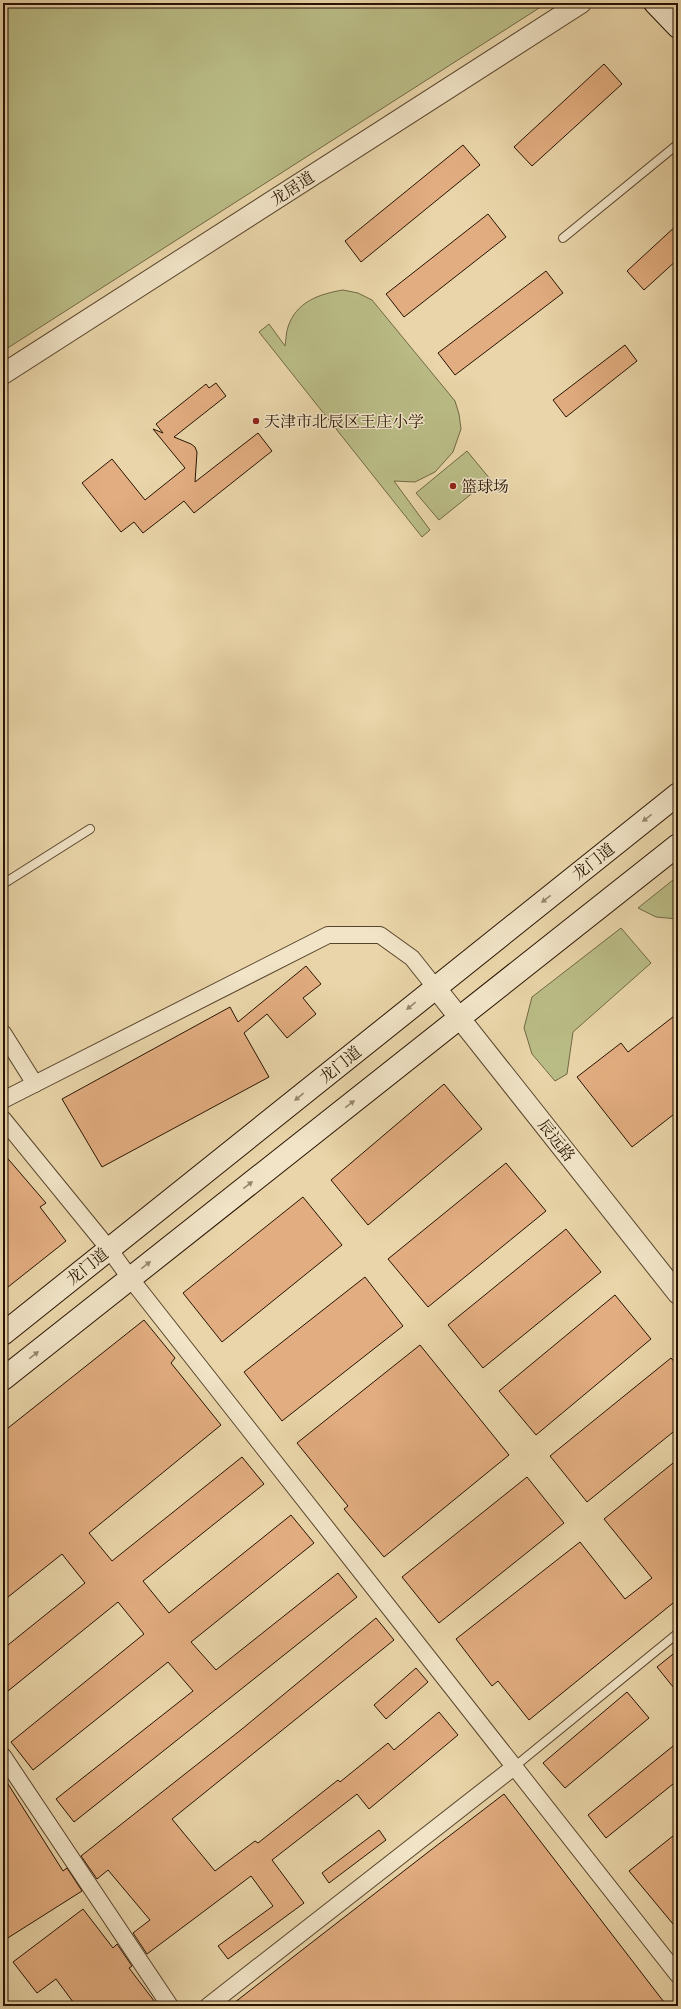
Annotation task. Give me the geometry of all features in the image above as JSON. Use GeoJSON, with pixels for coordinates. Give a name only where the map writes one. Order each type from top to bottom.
{"type":"FeatureCollection","features":[{"type":"Feature","properties":{"kind":"main road"},"geometry":{"type":"LineString","coordinates":[[655,3],[678,27]]}},
{"type":"Feature","properties":{"kind":"main road","name":"龙门道"},"geometry":{"type":"LineString","coordinates":[[3,1334],[678,794]]}},
{"type":"Feature","properties":{"kind":"main road"},"geometry":{"type":"LineString","coordinates":[[3,1379],[678,845]]}},
{"type":"Feature","properties":{"kind":"street","name":"龙居道"},"geometry":{"type":"LineString","coordinates":[[3,374],[581,3]]}},
{"type":"Feature","properties":{"kind":"street"},"geometry":{"type":"LineString","coordinates":[[3,1100],[328,935],[380,935],[412,958],[435,987]]}},
{"type":"Feature","properties":{"kind":"street","name":"辰远路"},"geometry":{"type":"LineString","coordinates":[[435,987],[678,1294]]}},
{"type":"Feature","properties":{"kind":"street"},"geometry":{"type":"LineString","coordinates":[[3,1033],[34,1084]]}},
{"type":"Feature","properties":{"kind":"street"},"geometry":{"type":"LineString","coordinates":[[3,1119],[109,1249],[130,1278],[678,1975]]}},
{"type":"Feature","properties":{"kind":"street"},"geometry":{"type":"LineString","coordinates":[[3,1756],[170,2006]]}},
{"type":"Feature","properties":{"kind":"street"},"geometry":{"type":"LineString","coordinates":[[208,2006],[514,1767]]}},
{"type":"Feature","properties":{"kind":"lane"},"geometry":{"type":"LineString","coordinates":[[563,238],[678,144]]}},
{"type":"Feature","properties":{"kind":"lane"},"geometry":{"type":"LineString","coordinates":[[3,884],[90,829]]}},
{"type":"Feature","properties":{"kind":"lane"},"geometry":{"type":"LineString","coordinates":[[514,1767],[678,1634]]}},
{"type":"Feature","properties":{"kind":"green space"},"geometry":{"type":"Polygon","coordinates":[[[3,3],[547,3],[3,351],[3,3]]]}},
{"type":"Feature","properties":{"kind":"green space"},"geometry":{"type":"Polygon","coordinates":[[[343,290],[358,293],[372,300],[455,401],[461,429],[453,452],[435,472],[415,482],[394,481],[430,530],[422,537],[259,332],[269,324],[285,346],[287,329],[292,318],[303,305],[325,294],[343,290]]]}},
{"type":"Feature","properties":{"kind":"green space","name":"篮球场"},"geometry":{"type":"Polygon","coordinates":[[[467,451],[490,479],[439,520],[416,493],[467,451]]]}},
{"type":"Feature","properties":{"kind":"green space"},"geometry":{"type":"Polygon","coordinates":[[[678,876],[678,919],[656,917],[638,908],[678,876]]]}},
{"type":"Feature","properties":{"kind":"green space"},"geometry":{"type":"Polygon","coordinates":[[[621,928],[651,963],[573,1032],[567,1074],[555,1081],[532,1054],[524,1028],[532,997],[621,928]]]}},
{"type":"Feature","properties":{"kind":"building"},"geometry":{"type":"Polygon","coordinates":[[[604,64],[622,84],[532,166],[514,147],[604,64]]]}},
{"type":"Feature","properties":{"kind":"building"},"geometry":{"type":"Polygon","coordinates":[[[463,145],[480,165],[361,262],[345,241],[463,145]]]}},
{"type":"Feature","properties":{"kind":"building"},"geometry":{"type":"Polygon","coordinates":[[[488,214],[506,237],[404,317],[386,294],[488,214]]]}},
{"type":"Feature","properties":{"kind":"building"},"geometry":{"type":"Polygon","coordinates":[[[678,224],[678,259],[644,290],[627,271],[678,224]]]}},
{"type":"Feature","properties":{"kind":"building"},"geometry":{"type":"Polygon","coordinates":[[[546,271],[563,293],[455,375],[438,353],[546,271]]]}},
{"type":"Feature","properties":{"kind":"building"},"geometry":{"type":"Polygon","coordinates":[[[625,345],[637,361],[566,417],[553,400],[625,345]]]}},
{"type":"Feature","properties":{"kind":"building"},"geometry":{"type":"Polygon","coordinates":[[[216,383],[226,396],[174,437],[195,447],[197,452],[195,482],[258,433],[272,451],[194,513],[184,501],[143,533],[134,522],[121,532],[82,483],[112,459],[145,500],[185,468],[153,429],[163,433],[156,424],[206,384],[209,388],[216,383]]]}},
{"type":"Feature","properties":{"kind":"building"},"geometry":{"type":"Polygon","coordinates":[[[306,966],[321,984],[303,998],[316,1014],[287,1038],[267,1014],[244,1033],[269,1077],[102,1167],[62,1099],[230,1007],[238,1022],[306,966]]]}},
{"type":"Feature","properties":{"kind":"building"},"geometry":{"type":"Polygon","coordinates":[[[678,1013],[678,1111],[632,1147],[577,1077],[621,1043],[628,1052],[678,1013]]]}},
{"type":"Feature","properties":{"kind":"building"},"geometry":{"type":"Polygon","coordinates":[[[444,1084],[482,1129],[368,1225],[331,1180],[444,1084]]]}},
{"type":"Feature","properties":{"kind":"building"},"geometry":{"type":"Polygon","coordinates":[[[3,1153],[46,1203],[40,1207],[66,1241],[3,1291],[3,1153]]]}},
{"type":"Feature","properties":{"kind":"building"},"geometry":{"type":"Polygon","coordinates":[[[506,1163],[546,1211],[428,1307],[388,1259],[506,1163]]]}},
{"type":"Feature","properties":{"kind":"building"},"geometry":{"type":"Polygon","coordinates":[[[303,1197],[342,1245],[222,1342],[183,1293],[303,1197]]]}},
{"type":"Feature","properties":{"kind":"building"},"geometry":{"type":"Polygon","coordinates":[[[566,1229],[601,1272],[483,1368],[448,1325],[566,1229]]]}},
{"type":"Feature","properties":{"kind":"building"},"geometry":{"type":"Polygon","coordinates":[[[365,1277],[403,1326],[282,1421],[244,1372],[365,1277]]]}},
{"type":"Feature","properties":{"kind":"building"},"geometry":{"type":"Polygon","coordinates":[[[615,1295],[651,1339],[536,1435],[499,1391],[615,1295]]]}},
{"type":"Feature","properties":{"kind":"building"},"geometry":{"type":"Polygon","coordinates":[[[144,1320],[175,1358],[171,1363],[221,1425],[89,1533],[112,1561],[242,1457],[264,1484],[143,1581],[169,1613],[291,1515],[314,1543],[191,1642],[216,1670],[338,1573],[357,1597],[74,1822],[56,1799],[193,1691],[168,1662],[33,1770],[11,1742],[144,1634],[118,1602],[3,1695],[3,1649],[85,1583],[62,1554],[3,1601],[3,1432],[144,1320]]]}},
{"type":"Feature","properties":{"kind":"building"},"geometry":{"type":"Polygon","coordinates":[[[420,1345],[509,1455],[384,1557],[344,1509],[348,1506],[297,1443],[420,1345]]]}},
{"type":"Feature","properties":{"kind":"building"},"geometry":{"type":"Polygon","coordinates":[[[671,1358],[678,1366],[678,1428],[587,1502],[550,1456],[671,1358]]]}},
{"type":"Feature","properties":{"kind":"building"},"geometry":{"type":"Polygon","coordinates":[[[678,1459],[678,1599],[529,1720],[498,1681],[492,1686],[456,1639],[580,1542],[625,1599],[652,1578],[604,1519],[678,1459]]]}},
{"type":"Feature","properties":{"kind":"building"},"geometry":{"type":"Polygon","coordinates":[[[527,1477],[564,1523],[439,1623],[402,1577],[527,1477]]]}},
{"type":"Feature","properties":{"kind":"building"},"geometry":{"type":"Polygon","coordinates":[[[376,1618],[394,1640],[172,1819],[215,1871],[255,1841],[258,1843],[338,1780],[340,1782],[388,1743],[394,1750],[439,1712],[458,1735],[369,1809],[357,1794],[272,1860],[304,1903],[228,1959],[218,1946],[273,1906],[251,1876],[147,1954],[133,1933],[150,1920],[108,1870],[97,1879],[81,1856],[242,1729],[376,1618]]]}},
{"type":"Feature","properties":{"kind":"building"},"geometry":{"type":"Polygon","coordinates":[[[678,1650],[678,1693],[657,1667],[678,1650]]]}},
{"type":"Feature","properties":{"kind":"building"},"geometry":{"type":"Polygon","coordinates":[[[416,1668],[428,1682],[386,1719],[374,1705],[416,1668]]]}},
{"type":"Feature","properties":{"kind":"building"},"geometry":{"type":"Polygon","coordinates":[[[627,1692],[649,1718],[565,1788],[543,1763],[627,1692]]]}},
{"type":"Feature","properties":{"kind":"building"},"geometry":{"type":"Polygon","coordinates":[[[678,1742],[678,1780],[606,1838],[588,1815],[678,1742]]]}},
{"type":"Feature","properties":{"kind":"building"},"geometry":{"type":"Polygon","coordinates":[[[3,1776],[63,1871],[67,1868],[82,1891],[3,1941],[3,1776]]]}},
{"type":"Feature","properties":{"kind":"building"},"geometry":{"type":"Polygon","coordinates":[[[504,1794],[667,2006],[230,2006],[427,1853],[504,1794]]]}},
{"type":"Feature","properties":{"kind":"building"},"geometry":{"type":"Polygon","coordinates":[[[379,1830],[386,1840],[329,1883],[322,1873],[379,1830]]]}},
{"type":"Feature","properties":{"kind":"building"},"geometry":{"type":"Polygon","coordinates":[[[678,1832],[678,1930],[629,1871],[678,1832]]]}},
{"type":"Feature","properties":{"kind":"building"},"geometry":{"type":"Polygon","coordinates":[[[83,1909],[113,1948],[117,1944],[132,1966],[129,1968],[158,2006],[76,2006],[56,1979],[37,1993],[13,1962],[83,1909]]]}},
{"type":"Feature","properties":{"kind":"place","name":"天津市北辰区王庄小学"},"geometry":{"type":"Point","coordinates":[256,421]}},
{"type":"Feature","properties":{"kind":"place","name":"篮球场"},"geometry":{"type":"Point","coordinates":[453,486]}}]}
